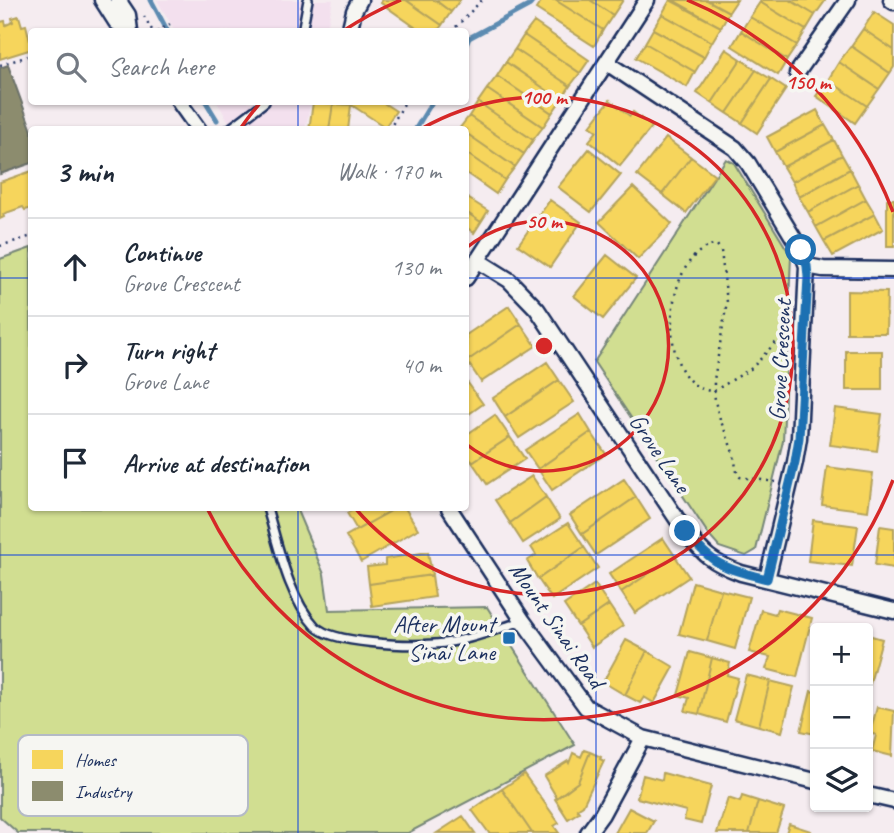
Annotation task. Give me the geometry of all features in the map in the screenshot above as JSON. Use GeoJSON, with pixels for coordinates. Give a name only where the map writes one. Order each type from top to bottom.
{"type":"FeatureCollection","features":[{"type":"Feature","properties":{"kind":"street"},"geometry":{"type":"LineString","coordinates":[[102,0],[116,22],[125,28]]}},
{"type":"Feature","properties":{"kind":"street"},"geometry":{"type":"LineString","coordinates":[[118,0],[128,15],[130,28]]}},
{"type":"Feature","properties":{"kind":"street"},"geometry":{"type":"LineString","coordinates":[[350,28],[360,0]]}},
{"type":"Feature","properties":{"kind":"street"},"geometry":{"type":"LineString","coordinates":[[469,273],[647,0]]}},
{"type":"Feature","properties":{"kind":"street"},"geometry":{"type":"LineString","coordinates":[[797,73],[848,0]]}},
{"type":"Feature","properties":{"kind":"street","name":"Grove Crescent"},"geometry":{"type":"LineString","coordinates":[[607,62],[735,148],[755,174],[801,250],[807,266],[799,438],[767,579]]}},
{"type":"Feature","properties":{"kind":"street"},"geometry":{"type":"LineString","coordinates":[[181,105],[196,126]]}},
{"type":"Feature","properties":{"kind":"street","name":"Grove Lane"},"geometry":{"type":"LineString","coordinates":[[477,260],[509,280],[537,309],[677,520],[702,552],[718,565],[894,611]]}},
{"type":"Feature","properties":{"kind":"street"},"geometry":{"type":"LineString","coordinates":[[807,266],[823,269],[894,270]]}},
{"type":"Feature","properties":{"kind":"street","name":"Mount Sinai Road"},"geometry":{"type":"LineString","coordinates":[[451,511],[523,621],[586,707],[643,737],[810,780]]}},
{"type":"Feature","properties":{"kind":"street"},"geometry":{"type":"LineString","coordinates":[[588,833],[602,814],[643,737]]}},
{"type":"Feature","properties":{"kind":"street"},"geometry":{"type":"LineString","coordinates":[[873,796],[894,801]]}},
{"type":"Feature","properties":{"kind":"lane"},"geometry":{"type":"LineString","coordinates":[[303,28],[308,0]]}},
{"type":"Feature","properties":{"kind":"lane"},"geometry":{"type":"LineString","coordinates":[[234,126],[261,105]]}},
{"type":"Feature","properties":{"kind":"lane"},"geometry":{"type":"LineString","coordinates":[[268,511],[289,580],[316,627],[346,640],[435,644],[467,638],[523,621]]}},
{"type":"Feature","properties":{"kind":"path"},"geometry":{"type":"LineString","coordinates":[[455,28],[482,0]]}},
{"type":"Feature","properties":{"kind":"path"},"geometry":{"type":"LineString","coordinates":[[163,28],[170,24]]}},
{"type":"Feature","properties":{"kind":"path"},"geometry":{"type":"LineString","coordinates":[[0,65],[28,56]]}},
{"type":"Feature","properties":{"kind":"path"},"geometry":{"type":"LineString","coordinates":[[391,126],[403,105]]}},
{"type":"Feature","properties":{"kind":"path"},"geometry":{"type":"LineString","coordinates":[[0,246],[28,237]]}},
{"type":"Feature","properties":{"kind":"path"},"geometry":{"type":"LineString","coordinates":[[790,484],[737,475],[734,457],[718,417],[714,391],[727,302],[721,251],[717,245],[713,245],[692,256],[685,266],[671,315],[671,324],[678,360],[685,375],[702,389],[714,391],[752,368],[785,335],[805,331]]}},
{"type":"Feature","properties":{"kind":"shaded area"},"geometry":{"type":"Polygon","coordinates":[[[157,0],[333,0],[327,28],[173,28],[157,0]]]}},
{"type":"Feature","properties":{"kind":"shaded area"},"geometry":{"type":"Polygon","coordinates":[[[219,105],[310,105],[306,126],[231,126],[219,105]]]}},
{"type":"Feature","properties":{"kind":"green space"},"geometry":{"type":"Polygon","coordinates":[[[726,159],[734,163],[791,256],[783,441],[756,550],[746,556],[719,547],[711,538],[594,362],[726,159]]]}},
{"type":"Feature","properties":{"kind":"green space"},"geometry":{"type":"Polygon","coordinates":[[[28,249],[28,511],[297,511],[324,574],[329,610],[487,607],[575,745],[408,833],[18,833],[0,817],[0,259],[28,249]]]}},
{"type":"Feature","properties":{"kind":"building: Homes"},"geometry":{"type":"Polygon","coordinates":[[[382,0],[406,0],[442,25],[440,28],[416,28],[381,3],[382,0]]]}},
{"type":"Feature","properties":{"kind":"building: Homes"},"geometry":{"type":"Polygon","coordinates":[[[406,0],[435,0],[451,12],[442,25],[406,0]]]}},
{"type":"Feature","properties":{"kind":"building: Homes"},"geometry":{"type":"Polygon","coordinates":[[[435,0],[460,0],[451,12],[435,0]]]}},
{"type":"Feature","properties":{"kind":"building: Homes"},"geometry":{"type":"Polygon","coordinates":[[[542,0],[555,0],[603,30],[594,46],[536,9],[542,0]]]}},
{"type":"Feature","properties":{"kind":"building: Homes"},"geometry":{"type":"Polygon","coordinates":[[[555,0],[590,0],[613,15],[603,30],[555,0]]]}},
{"type":"Feature","properties":{"kind":"building: Homes"},"geometry":{"type":"Polygon","coordinates":[[[590,0],[623,0],[613,15],[590,0]]]}},
{"type":"Feature","properties":{"kind":"building: Homes"},"geometry":{"type":"Polygon","coordinates":[[[670,0],[721,27],[712,42],[662,14],[670,0]]]}},
{"type":"Feature","properties":{"kind":"building: Homes"},"geometry":{"type":"Polygon","coordinates":[[[673,0],[707,0],[729,12],[721,27],[673,0]]]}},
{"type":"Feature","properties":{"kind":"building: Homes"},"geometry":{"type":"Polygon","coordinates":[[[707,0],[737,0],[729,12],[707,0]]]}},
{"type":"Feature","properties":{"kind":"building: Homes"},"geometry":{"type":"Polygon","coordinates":[[[790,0],[815,15],[806,30],[760,2],[790,0]]]}},
{"type":"Feature","properties":{"kind":"building: Homes"},"geometry":{"type":"Polygon","coordinates":[[[790,0],[824,0],[825,1],[815,15],[790,0]]]}},
{"type":"Feature","properties":{"kind":"building: Homes"},"geometry":{"type":"Polygon","coordinates":[[[760,2],[806,30],[797,45],[750,17],[760,2]]]}},
{"type":"Feature","properties":{"kind":"building: Homes"},"geometry":{"type":"Polygon","coordinates":[[[874,12],[894,25],[894,50],[863,29],[874,12]]]}},
{"type":"Feature","properties":{"kind":"building: Homes"},"geometry":{"type":"Polygon","coordinates":[[[662,14],[712,42],[704,57],[653,29],[662,14]]]}},
{"type":"Feature","properties":{"kind":"building: Homes"},"geometry":{"type":"Polygon","coordinates":[[[19,16],[22,26],[26,25],[28,50],[0,59],[0,22],[5,21],[6,25],[13,22],[12,18],[19,16]]]}},
{"type":"Feature","properties":{"kind":"building: Homes"},"geometry":{"type":"Polygon","coordinates":[[[750,17],[797,45],[787,60],[741,31],[750,17]]]}},
{"type":"Feature","properties":{"kind":"building: Homes"},"geometry":{"type":"Polygon","coordinates":[[[534,22],[589,60],[580,73],[524,35],[534,22]]]}},
{"type":"Feature","properties":{"kind":"building: Homes"},"geometry":{"type":"Polygon","coordinates":[[[653,29],[704,57],[695,72],[645,43],[653,29]]]}},
{"type":"Feature","properties":{"kind":"building: Homes"},"geometry":{"type":"Polygon","coordinates":[[[863,29],[894,50],[894,67],[890,73],[851,46],[863,29]]]}},
{"type":"Feature","properties":{"kind":"building: Homes"},"geometry":{"type":"Polygon","coordinates":[[[741,31],[787,60],[778,75],[732,46],[741,31]]]}},
{"type":"Feature","properties":{"kind":"building: Homes"},"geometry":{"type":"Polygon","coordinates":[[[524,35],[580,73],[570,86],[515,49],[524,35]]]}},
{"type":"Feature","properties":{"kind":"building: Homes"},"geometry":{"type":"Polygon","coordinates":[[[645,43],[695,72],[687,87],[636,58],[645,43]]]}},
{"type":"Feature","properties":{"kind":"building: Homes"},"geometry":{"type":"Polygon","coordinates":[[[851,46],[890,73],[879,89],[839,62],[851,46]]]}},
{"type":"Feature","properties":{"kind":"building: Homes"},"geometry":{"type":"Polygon","coordinates":[[[515,49],[570,86],[561,100],[506,62],[515,49]]]}},
{"type":"Feature","properties":{"kind":"building: Homes"},"geometry":{"type":"Polygon","coordinates":[[[726,49],[741,59],[712,103],[697,93],[726,49]]]}},
{"type":"Feature","properties":{"kind":"building: Homes"},"geometry":{"type":"Polygon","coordinates":[[[741,59],[756,70],[727,113],[712,103],[741,59]]]}},
{"type":"Feature","properties":{"kind":"building: Homes"},"geometry":{"type":"Polygon","coordinates":[[[506,62],[561,100],[552,113],[497,76],[506,62]]]}},
{"type":"Feature","properties":{"kind":"building: Homes"},"geometry":{"type":"Polygon","coordinates":[[[839,62],[879,89],[867,106],[828,80],[839,62]]]}},
{"type":"Feature","properties":{"kind":"building: Homes"},"geometry":{"type":"Polygon","coordinates":[[[756,70],[771,79],[742,123],[727,113],[756,70]]]}},
{"type":"Feature","properties":{"kind":"building: Homes"},"geometry":{"type":"Polygon","coordinates":[[[497,76],[552,113],[543,127],[487,89],[497,76]]]}},
{"type":"Feature","properties":{"kind":"building: Homes"},"geometry":{"type":"Polygon","coordinates":[[[771,79],[786,89],[757,133],[742,123],[771,79]]]}},
{"type":"Feature","properties":{"kind":"building: Homes"},"geometry":{"type":"Polygon","coordinates":[[[828,80],[867,106],[855,123],[816,96],[828,80]]]}},
{"type":"Feature","properties":{"kind":"building: Homes"},"geometry":{"type":"Polygon","coordinates":[[[487,89],[543,127],[533,140],[478,102],[487,89]]]}},
{"type":"Feature","properties":{"kind":"building: Homes"},"geometry":{"type":"Polygon","coordinates":[[[610,100],[630,116],[633,112],[652,127],[620,166],[589,141],[597,131],[590,126],[610,100]]]}},
{"type":"Feature","properties":{"kind":"building: Homes"},"geometry":{"type":"Polygon","coordinates":[[[478,102],[533,140],[524,154],[469,116],[478,102]]]}},
{"type":"Feature","properties":{"kind":"building: Homes"},"geometry":{"type":"Polygon","coordinates":[[[313,105],[333,105],[330,126],[310,126],[313,105]]]}},
{"type":"Feature","properties":{"kind":"building: Homes"},"geometry":{"type":"Polygon","coordinates":[[[333,105],[351,105],[348,126],[330,126],[333,105]]]}},
{"type":"Feature","properties":{"kind":"building: Homes"},"geometry":{"type":"Polygon","coordinates":[[[352,105],[387,105],[396,111],[383,126],[352,105]]]}},
{"type":"Feature","properties":{"kind":"building: Homes"},"geometry":{"type":"Polygon","coordinates":[[[817,110],[825,125],[775,152],[767,137],[817,110]]]}},
{"type":"Feature","properties":{"kind":"building: Homes"},"geometry":{"type":"Polygon","coordinates":[[[469,116],[524,154],[515,167],[469,135],[469,126],[461,126],[469,116]]]}},
{"type":"Feature","properties":{"kind":"building: Homes"},"geometry":{"type":"Polygon","coordinates":[[[825,125],[834,140],[783,167],[775,152],[825,125]]]}},
{"type":"Feature","properties":{"kind":"building: Homes"},"geometry":{"type":"Polygon","coordinates":[[[469,135],[515,167],[505,180],[469,155],[469,135]]]}},
{"type":"Feature","properties":{"kind":"building: Homes"},"geometry":{"type":"Polygon","coordinates":[[[666,138],[691,157],[662,194],[637,175],[666,138]]]}},
{"type":"Feature","properties":{"kind":"building: Homes"},"geometry":{"type":"Polygon","coordinates":[[[834,140],[842,155],[792,182],[783,167],[834,140]]]}},
{"type":"Feature","properties":{"kind":"building: Homes"},"geometry":{"type":"Polygon","coordinates":[[[589,149],[621,175],[591,212],[558,187],[589,149]]]}},
{"type":"Feature","properties":{"kind":"building: Homes"},"geometry":{"type":"Polygon","coordinates":[[[469,155],[505,180],[496,194],[469,175],[469,155]]]}},
{"type":"Feature","properties":{"kind":"building: Homes"},"geometry":{"type":"Polygon","coordinates":[[[842,155],[850,169],[799,197],[792,182],[842,155]]]}},
{"type":"Feature","properties":{"kind":"building: Homes"},"geometry":{"type":"Polygon","coordinates":[[[691,157],[715,175],[686,213],[662,194],[691,157]]]}},
{"type":"Feature","properties":{"kind":"building: Homes"},"geometry":{"type":"Polygon","coordinates":[[[850,169],[858,184],[808,212],[799,197],[850,169]]]}},
{"type":"Feature","properties":{"kind":"building: Homes"},"geometry":{"type":"Polygon","coordinates":[[[28,172],[28,209],[23,207],[3,214],[4,217],[0,219],[0,182],[28,172]]]}},
{"type":"Feature","properties":{"kind":"building: Homes"},"geometry":{"type":"Polygon","coordinates":[[[858,184],[866,199],[816,227],[808,212],[858,184]]]}},
{"type":"Feature","properties":{"kind":"building: Homes"},"geometry":{"type":"Polygon","coordinates":[[[633,187],[672,224],[638,259],[599,222],[633,187]]]}},
{"type":"Feature","properties":{"kind":"building: Homes"},"geometry":{"type":"Polygon","coordinates":[[[469,199],[488,211],[481,222],[469,214],[469,199]]]}},
{"type":"Feature","properties":{"kind":"building: Homes"},"geometry":{"type":"Polygon","coordinates":[[[866,199],[875,214],[824,241],[816,227],[866,199]]]}},
{"type":"Feature","properties":{"kind":"building: Homes"},"geometry":{"type":"Polygon","coordinates":[[[887,199],[894,199],[894,246],[887,246],[887,199]]]}},
{"type":"Feature","properties":{"kind":"building: Homes"},"geometry":{"type":"Polygon","coordinates":[[[550,200],[581,222],[550,267],[518,245],[550,200]]]}},
{"type":"Feature","properties":{"kind":"building: Homes"},"geometry":{"type":"Polygon","coordinates":[[[469,214],[481,222],[474,233],[469,229],[469,214]]]}},
{"type":"Feature","properties":{"kind":"building: Homes"},"geometry":{"type":"Polygon","coordinates":[[[875,214],[883,229],[833,256],[824,241],[875,214]]]}},
{"type":"Feature","properties":{"kind":"building: Homes"},"geometry":{"type":"Polygon","coordinates":[[[607,255],[636,278],[603,319],[574,296],[607,255]]]}},
{"type":"Feature","properties":{"kind":"building: Homes"},"geometry":{"type":"Polygon","coordinates":[[[847,291],[887,292],[886,333],[847,333],[847,291]]]}},
{"type":"Feature","properties":{"kind":"building: Homes"},"geometry":{"type":"Polygon","coordinates":[[[509,306],[521,324],[469,360],[469,333],[509,306]]]}},
{"type":"Feature","properties":{"kind":"building: Homes"},"geometry":{"type":"Polygon","coordinates":[[[521,324],[536,346],[481,382],[469,360],[521,324]]]}},
{"type":"Feature","properties":{"kind":"building: Homes"},"geometry":{"type":"Polygon","coordinates":[[[846,351],[882,351],[882,390],[846,390],[846,351]]]}},
{"type":"Feature","properties":{"kind":"building: Homes"},"geometry":{"type":"Polygon","coordinates":[[[547,362],[559,380],[505,417],[493,398],[547,362]]]}},
{"type":"Feature","properties":{"kind":"building: Homes"},"geometry":{"type":"Polygon","coordinates":[[[559,380],[574,402],[519,438],[505,417],[559,380]]]}},
{"type":"Feature","properties":{"kind":"building: Homes"},"geometry":{"type":"Polygon","coordinates":[[[469,384],[483,404],[469,414],[469,384]]]}},
{"type":"Feature","properties":{"kind":"building: Homes"},"geometry":{"type":"Polygon","coordinates":[[[835,408],[882,414],[877,451],[830,445],[835,408]]]}},
{"type":"Feature","properties":{"kind":"building: Homes"},"geometry":{"type":"Polygon","coordinates":[[[580,414],[591,432],[538,469],[525,450],[580,414]]]}},
{"type":"Feature","properties":{"kind":"building: Homes"},"geometry":{"type":"Polygon","coordinates":[[[495,415],[510,437],[472,462],[469,458],[469,433],[495,415]]]}},
{"type":"Feature","properties":{"kind":"building: Homes"},"geometry":{"type":"Polygon","coordinates":[[[591,432],[606,454],[552,490],[538,469],[591,432]]]}},
{"type":"Feature","properties":{"kind":"building: Homes"},"geometry":{"type":"Polygon","coordinates":[[[510,437],[525,459],[487,484],[472,462],[510,437]]]}},
{"type":"Feature","properties":{"kind":"building: Homes"},"geometry":{"type":"Polygon","coordinates":[[[827,467],[873,473],[868,511],[822,505],[827,467]]]}},
{"type":"Feature","properties":{"kind":"building: Homes"},"geometry":{"type":"Polygon","coordinates":[[[532,476],[546,497],[510,523],[495,500],[532,476]]]}},
{"type":"Feature","properties":{"kind":"building: Homes"},"geometry":{"type":"Polygon","coordinates":[[[624,479],[636,497],[582,534],[570,515],[624,479]]]}},
{"type":"Feature","properties":{"kind":"building: Homes"},"geometry":{"type":"Polygon","coordinates":[[[546,497],[560,519],[523,543],[510,523],[546,497]]]}},
{"type":"Feature","properties":{"kind":"building: Homes"},"geometry":{"type":"Polygon","coordinates":[[[636,497],[650,519],[596,555],[582,534],[636,497]]]}},
{"type":"Feature","properties":{"kind":"building: Homes"},"geometry":{"type":"Polygon","coordinates":[[[351,511],[391,511],[357,530],[347,513],[351,511]]]}},
{"type":"Feature","properties":{"kind":"building: Homes"},"geometry":{"type":"Polygon","coordinates":[[[391,511],[407,511],[418,529],[361,562],[346,536],[391,511]]]}},
{"type":"Feature","properties":{"kind":"building: Homes"},"geometry":{"type":"Polygon","coordinates":[[[813,520],[858,526],[852,566],[808,561],[813,520]]]}},
{"type":"Feature","properties":{"kind":"building: Homes"},"geometry":{"type":"Polygon","coordinates":[[[568,523],[584,547],[538,579],[527,561],[536,555],[531,547],[568,523]]]}},
{"type":"Feature","properties":{"kind":"building: Homes"},"geometry":{"type":"Polygon","coordinates":[[[880,526],[894,528],[894,568],[875,565],[880,526]]]}},
{"type":"Feature","properties":{"kind":"building: Homes"},"geometry":{"type":"Polygon","coordinates":[[[663,538],[675,556],[621,592],[609,574],[663,538]]]}},
{"type":"Feature","properties":{"kind":"building: Homes"},"geometry":{"type":"Polygon","coordinates":[[[584,547],[598,568],[552,599],[538,579],[584,547]]]}},
{"type":"Feature","properties":{"kind":"building: Homes"},"geometry":{"type":"Polygon","coordinates":[[[428,552],[432,575],[369,584],[367,567],[385,565],[385,559],[428,552]]]}},
{"type":"Feature","properties":{"kind":"building: Homes"},"geometry":{"type":"Polygon","coordinates":[[[675,556],[689,577],[635,613],[621,592],[675,556]]]}},
{"type":"Feature","properties":{"kind":"building: Homes"},"geometry":{"type":"Polygon","coordinates":[[[432,575],[435,597],[372,606],[369,584],[432,575]]]}},
{"type":"Feature","properties":{"kind":"building: Homes"},"geometry":{"type":"Polygon","coordinates":[[[693,582],[721,590],[707,641],[679,634],[693,582]]]}},
{"type":"Feature","properties":{"kind":"building: Homes"},"geometry":{"type":"Polygon","coordinates":[[[595,584],[609,605],[578,626],[564,605],[595,584]]]}},
{"type":"Feature","properties":{"kind":"building: Homes"},"geometry":{"type":"Polygon","coordinates":[[[721,590],[749,597],[735,649],[707,641],[721,590]]]}},
{"type":"Feature","properties":{"kind":"building: Homes"},"geometry":{"type":"Polygon","coordinates":[[[609,605],[623,626],[592,647],[578,626],[609,605]]]}},
{"type":"Feature","properties":{"kind":"building: Homes"},"geometry":{"type":"Polygon","coordinates":[[[777,609],[812,618],[797,677],[766,669],[770,657],[749,652],[761,610],[775,614],[777,609]]]}},
{"type":"Feature","properties":{"kind":"building: Homes"},"geometry":{"type":"Polygon","coordinates":[[[873,636],[882,639],[873,672],[873,636]]]}},
{"type":"Feature","properties":{"kind":"building: Homes"},"geometry":{"type":"Polygon","coordinates":[[[626,640],[647,651],[625,695],[603,682],[626,640]]]}},
{"type":"Feature","properties":{"kind":"building: Homes"},"geometry":{"type":"Polygon","coordinates":[[[647,651],[674,667],[654,703],[644,697],[640,703],[625,695],[647,651]]]}},
{"type":"Feature","properties":{"kind":"building: Homes"},"geometry":{"type":"Polygon","coordinates":[[[690,652],[712,658],[699,714],[685,711],[689,698],[678,695],[690,652]]]}},
{"type":"Feature","properties":{"kind":"building: Homes"},"geometry":{"type":"Polygon","coordinates":[[[712,658],[730,663],[727,675],[738,678],[726,722],[699,714],[712,658]]]}},
{"type":"Feature","properties":{"kind":"building: Homes"},"geometry":{"type":"Polygon","coordinates":[[[746,675],[770,681],[759,726],[734,719],[746,675]]]}},
{"type":"Feature","properties":{"kind":"building: Homes"},"geometry":{"type":"Polygon","coordinates":[[[770,681],[794,687],[782,732],[759,726],[770,681]]]}},
{"type":"Feature","properties":{"kind":"building: Homes"},"geometry":{"type":"Polygon","coordinates":[[[810,695],[810,733],[801,731],[810,695]]]}},
{"type":"Feature","properties":{"kind":"building: Homes"},"geometry":{"type":"Polygon","coordinates":[[[877,707],[894,711],[892,756],[873,751],[876,735],[873,734],[877,707]]]}},
{"type":"Feature","properties":{"kind":"building: Homes"},"geometry":{"type":"Polygon","coordinates":[[[584,750],[590,752],[578,782],[557,798],[544,776],[568,761],[569,763],[573,753],[581,757],[584,750]]]}},
{"type":"Feature","properties":{"kind":"building: Homes"},"geometry":{"type":"Polygon","coordinates":[[[590,752],[604,761],[583,805],[577,809],[579,812],[568,819],[555,799],[578,782],[590,752]]]}},
{"type":"Feature","properties":{"kind":"building: Homes"},"geometry":{"type":"Polygon","coordinates":[[[663,773],[711,786],[701,824],[684,820],[686,811],[637,798],[643,775],[662,780],[663,773]]]}},
{"type":"Feature","properties":{"kind":"building: Homes"},"geometry":{"type":"Polygon","coordinates":[[[524,774],[559,823],[554,826],[559,833],[532,833],[502,789],[524,774]]]}},
{"type":"Feature","properties":{"kind":"building: Homes"},"geometry":{"type":"Polygon","coordinates":[[[502,789],[532,833],[489,833],[472,810],[502,789]]]}},
{"type":"Feature","properties":{"kind":"building: Homes"},"geometry":{"type":"Polygon","coordinates":[[[742,796],[758,801],[749,833],[717,833],[728,798],[740,802],[742,796]]]}},
{"type":"Feature","properties":{"kind":"building: Homes"},"geometry":{"type":"Polygon","coordinates":[[[758,801],[784,809],[776,833],[749,833],[758,801]]]}},
{"type":"Feature","properties":{"kind":"building: Homes"},"geometry":{"type":"Polygon","coordinates":[[[629,808],[654,821],[647,833],[615,833],[629,808]]]}},
{"type":"Feature","properties":{"kind":"building: Homes"},"geometry":{"type":"Polygon","coordinates":[[[463,816],[475,833],[437,833],[463,816]]]}},
{"type":"Feature","properties":{"kind":"building: Homes"},"geometry":{"type":"Polygon","coordinates":[[[789,824],[811,831],[786,833],[789,824]]]}},
{"type":"Feature","properties":{"kind":"building: Industry"},"geometry":{"type":"Polygon","coordinates":[[[8,65],[30,126],[28,126],[28,164],[0,174],[0,68],[8,65]]]}},
{"type":"Feature","properties":{"kind":"waterway"},"geometry":{"type":"LineString","coordinates":[[151,0],[166,28]]}},
{"type":"Feature","properties":{"kind":"waterway"},"geometry":{"type":"LineString","coordinates":[[469,38],[530,5],[534,0]]}},
{"type":"Feature","properties":{"kind":"waterway"},"geometry":{"type":"LineString","coordinates":[[208,105],[217,120]]}},
{"type":"Feature","properties":{"kind":"waterway"},"geometry":{"type":"LineString","coordinates":[[417,126],[430,105]]}},
{"type":"Feature","properties":{"kind":"place","name":"After Mount Sinai Lane"},"geometry":{"type":"Point","coordinates":[509,638]}},
{"type":"Feature","properties":{"kind":"route"},"geometry":{"type":"LineString","coordinates":[[685,531],[702,552],[718,565],[767,579],[799,438],[808,277],[801,250]]}}]}
